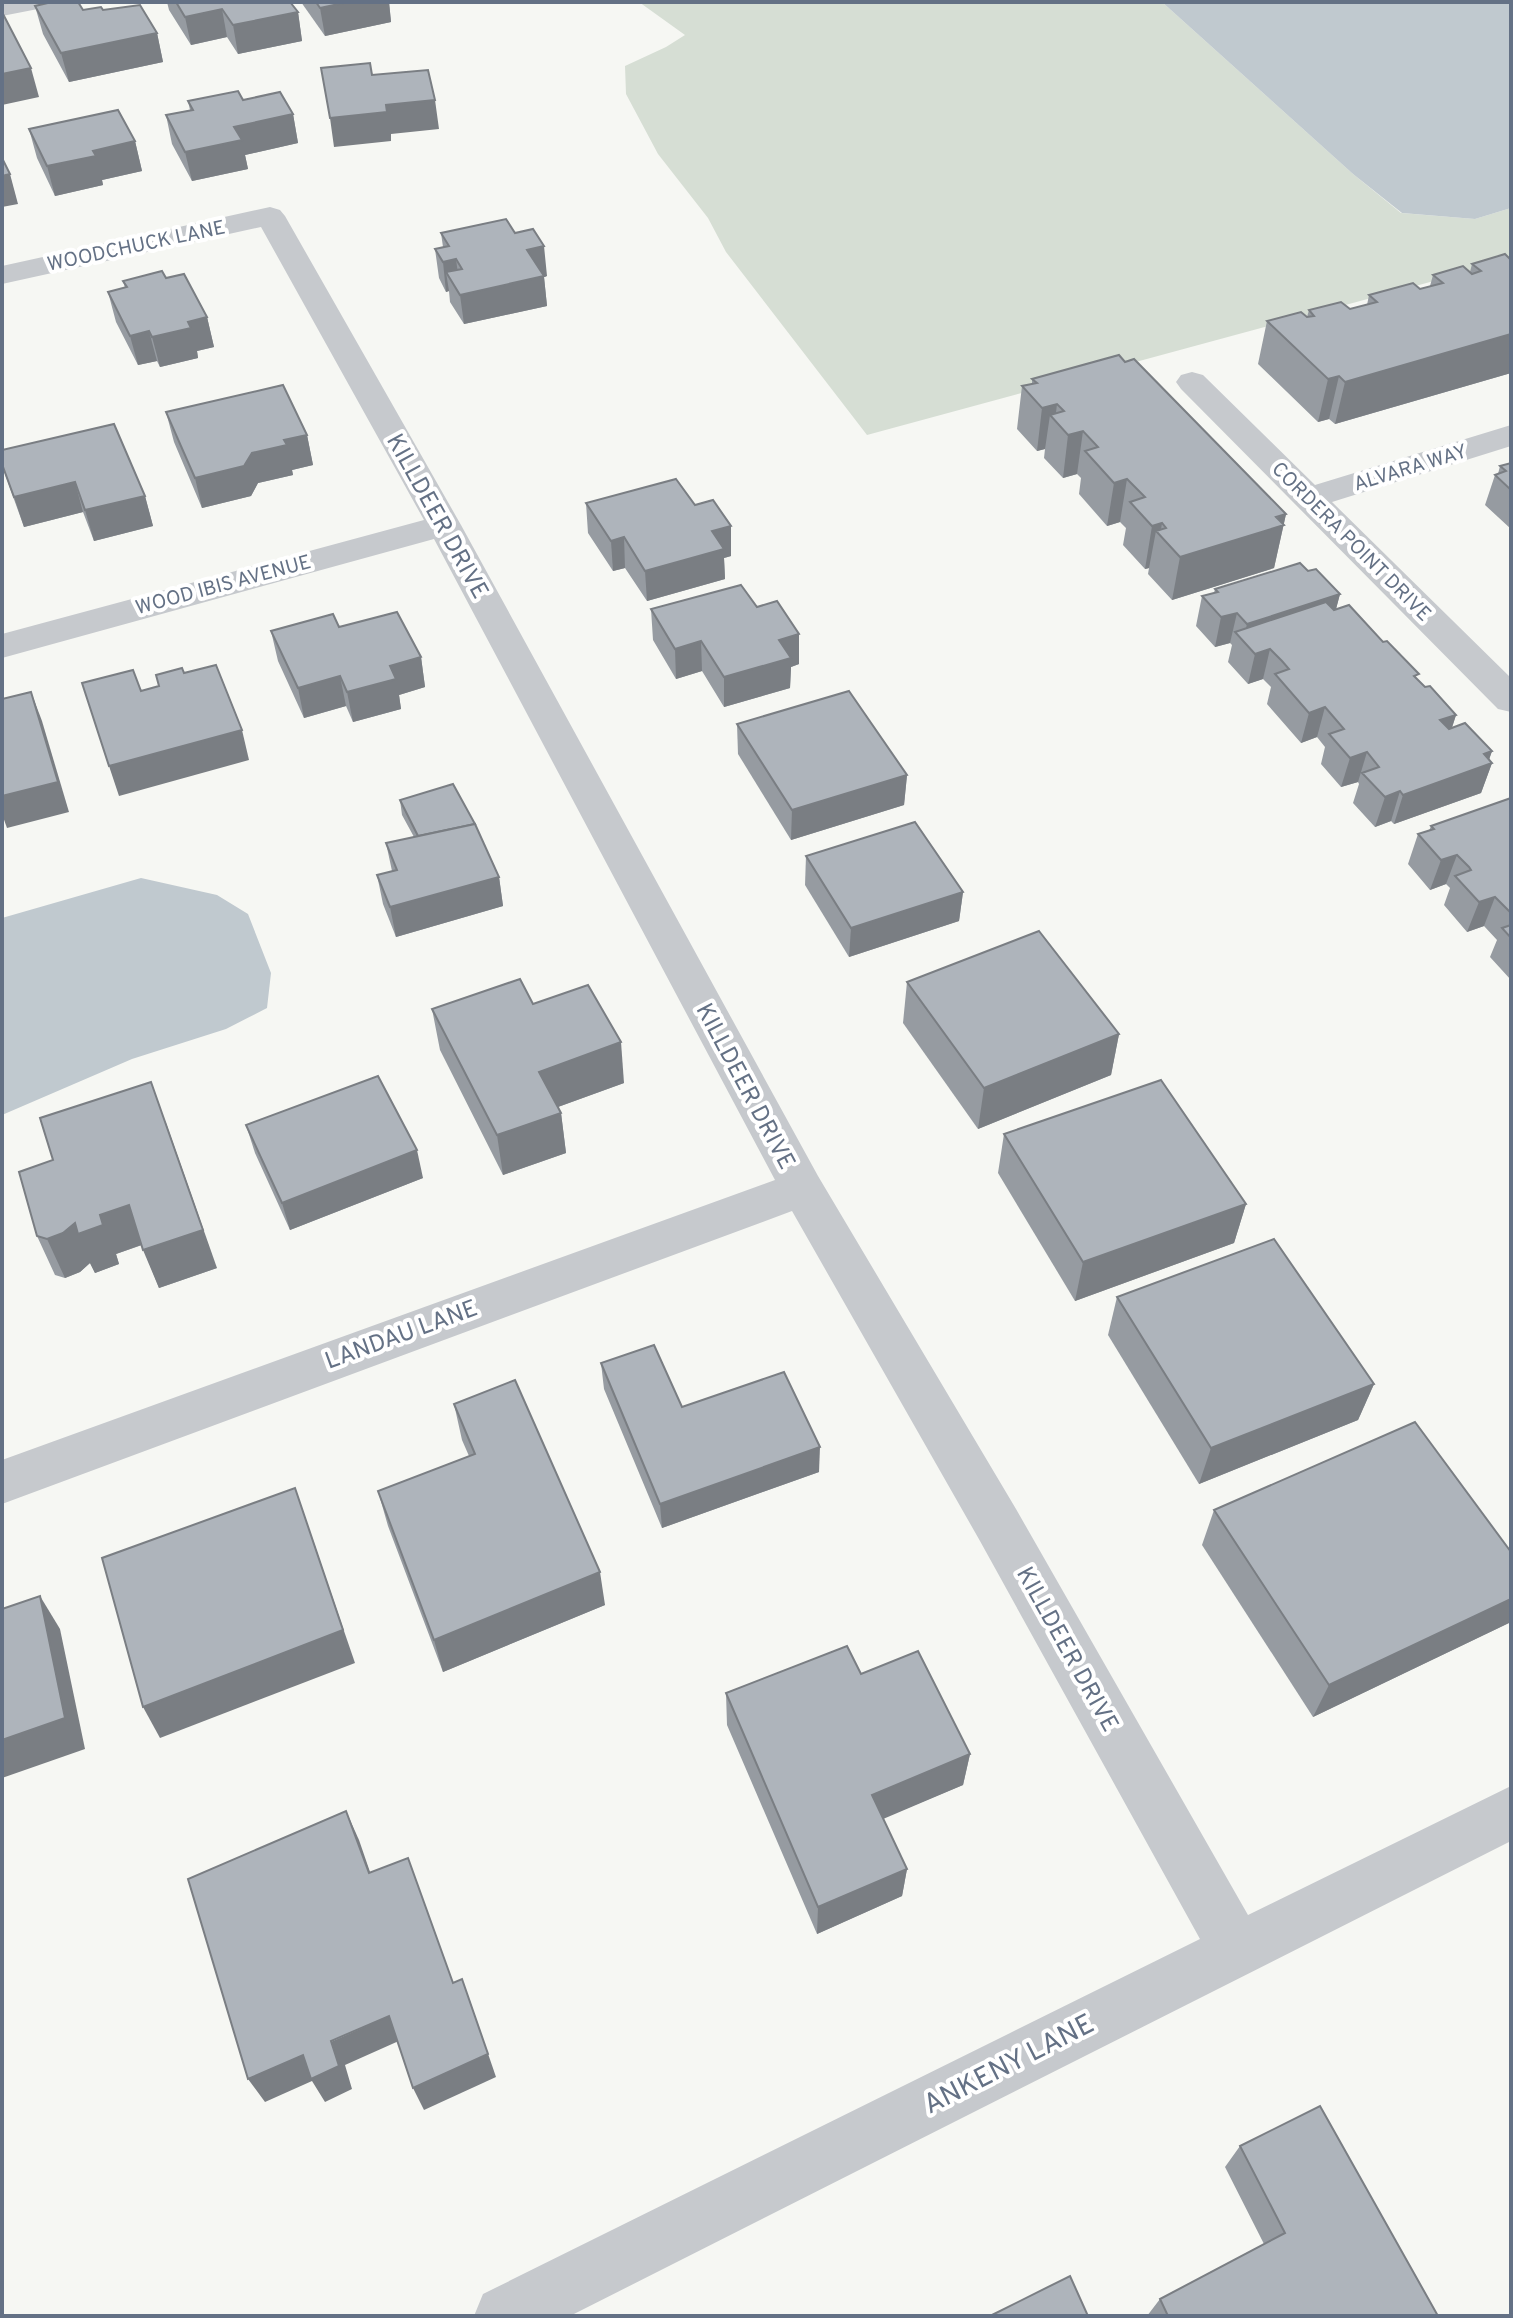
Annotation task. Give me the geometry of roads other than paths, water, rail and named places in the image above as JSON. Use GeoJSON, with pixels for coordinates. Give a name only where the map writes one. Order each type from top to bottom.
{"type":"FeatureCollection","features":[{"type":"Feature","properties":{"kind":"street"},"geometry":{"type":"LineString","coordinates":[[2,8],[34,2]]}},
{"type":"Feature","properties":{"kind":"street","name":"WOODCHUCK LANE"},"geometry":{"type":"LineString","coordinates":[[2,275],[270,216]]}},
{"type":"Feature","properties":{"kind":"street","name":"KILLDEER DRIVE"},"geometry":{"type":"LineString","coordinates":[[270,216],[444,525],[802,1189],[998,1525],[1236,1949]]}},
{"type":"Feature","properties":{"kind":"street","name":"CORDERA POINT DRIVE"},"geometry":{"type":"LineString","coordinates":[[1192,382],[1511,700]]}},
{"type":"Feature","properties":{"kind":"street","name":"ALVARA WAY"},"geometry":{"type":"LineString","coordinates":[[1309,498],[1511,435]]}},
{"type":"Feature","properties":{"kind":"street","name":"WOOD IBIS AVENUE"},"geometry":{"type":"LineString","coordinates":[[2,646],[444,525]]}},
{"type":"Feature","properties":{"kind":"street","name":"LANDAU LANE"},"geometry":{"type":"LineString","coordinates":[[2,1482],[802,1189]]}},
{"type":"Feature","properties":{"kind":"street","name":"ANKENY LANE"},"geometry":{"type":"LineString","coordinates":[[505,2316],[1511,1813]]}}]}
